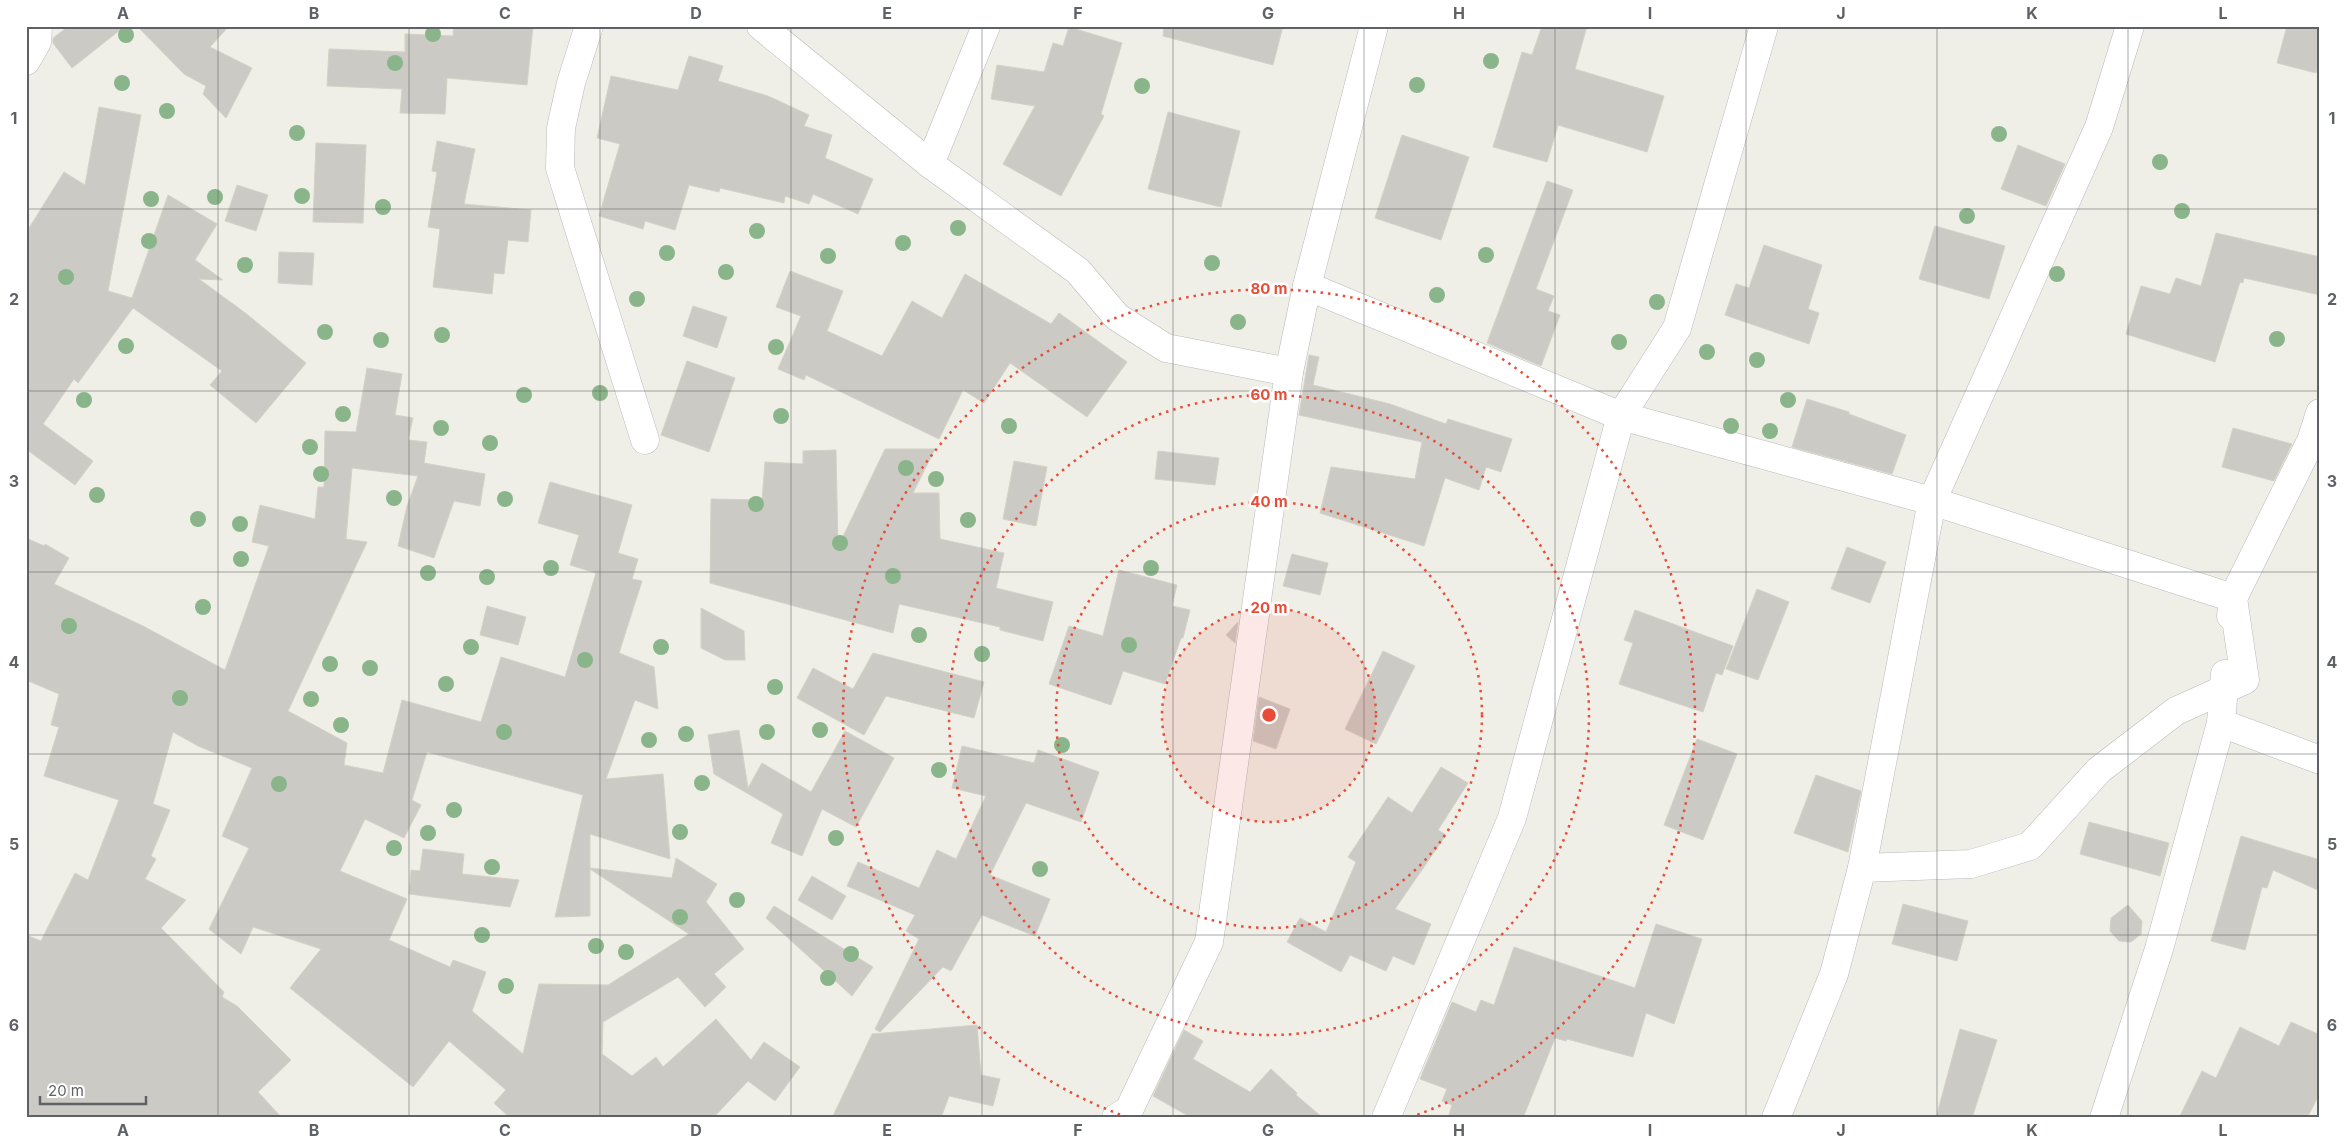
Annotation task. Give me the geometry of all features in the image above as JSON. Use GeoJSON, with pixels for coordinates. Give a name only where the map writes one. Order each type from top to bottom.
{"type":"FeatureCollection","features":[{"type":"Feature","properties":{"kind":"street"},"geometry":{"type":"LineString","coordinates":[[26,61],[37,42],[38,26]]}},
{"type":"Feature","properties":{"kind":"street"},"geometry":{"type":"LineString","coordinates":[[589,26],[571,83],[560,128],[560,168],[646,440]]}},
{"type":"Feature","properties":{"kind":"street"},"geometry":{"type":"LineString","coordinates":[[761,26],[930,164],[1078,271],[1117,317],[1166,348],[1289,372]]}},
{"type":"Feature","properties":{"kind":"street"},"geometry":{"type":"LineString","coordinates":[[930,164],[986,26]]}},
{"type":"Feature","properties":{"kind":"street"},"geometry":{"type":"LineString","coordinates":[[1116,1118],[1129,1110],[1209,942],[1289,372],[1307,286],[1374,26]]}},
{"type":"Feature","properties":{"kind":"street"},"geometry":{"type":"LineString","coordinates":[[1386,1118],[1512,818],[1621,416],[1677,328],[1764,26]]}},
{"type":"Feature","properties":{"kind":"street"},"geometry":{"type":"LineString","coordinates":[[1776,1118],[1834,974],[1862,868],[1932,501],[2098,127],[2130,26]]}},
{"type":"Feature","properties":{"kind":"street"},"geometry":{"type":"LineString","coordinates":[[1307,286],[1621,416],[1932,501],[2232,598]]}},
{"type":"Feature","properties":{"kind":"street"},"geometry":{"type":"LineString","coordinates":[[2104,1118],[2159,949],[2220,723],[2232,598],[2311,441],[2320,413]]}},
{"type":"Feature","properties":{"kind":"street"},"geometry":{"type":"LineString","coordinates":[[1862,868],[1971,864],[2030,846],[2099,770],[2176,711],[2245,680],[2232,598]]}},
{"type":"Feature","properties":{"kind":"street"},"geometry":{"type":"LineString","coordinates":[[2220,723],[2320,760]]}},
{"type":"Feature","properties":{"kind":"building"},"geometry":{"type":"Polygon","coordinates":[[[69,26],[125,26],[72,68],[53,43],[53,38],[69,26]]]}},
{"type":"Feature","properties":{"kind":"building"},"geometry":{"type":"Polygon","coordinates":[[[137,26],[229,26],[210,47],[252,68],[226,118],[203,94],[206,86],[184,74],[137,26]]]}},
{"type":"Feature","properties":{"kind":"building"},"geometry":{"type":"Polygon","coordinates":[[[454,26],[533,26],[527,85],[447,78],[445,114],[400,113],[402,89],[327,86],[329,49],[405,52],[405,34],[453,36],[454,26]]]}},
{"type":"Feature","properties":{"kind":"building"},"geometry":{"type":"Polygon","coordinates":[[[1164,26],[1283,26],[1273,65],[1163,36],[1164,26]]]}},
{"type":"Feature","properties":{"kind":"building"},"geometry":{"type":"Polygon","coordinates":[[[1542,26],[1587,26],[1575,69],[1664,96],[1647,152],[1558,125],[1547,162],[1493,147],[1522,52],[1532,55],[1542,26]]]}},
{"type":"Feature","properties":{"kind":"building"},"geometry":{"type":"Polygon","coordinates":[[[2287,26],[2320,26],[2320,58],[2316,73],[2277,63],[2287,26]]]}},
{"type":"Feature","properties":{"kind":"building"},"geometry":{"type":"Polygon","coordinates":[[[1069,27],[1122,43],[1101,114],[1104,116],[1061,196],[1003,164],[1035,106],[991,99],[997,65],[1044,72],[1053,43],[1063,46],[1069,27]]]}},
{"type":"Feature","properties":{"kind":"building"},"geometry":{"type":"Polygon","coordinates":[[[689,56],[723,66],[718,81],[768,96],[809,115],[804,126],[832,135],[825,158],[873,179],[858,214],[813,194],[809,204],[785,196],[784,203],[720,188],[719,192],[689,185],[675,230],[645,221],[643,229],[599,216],[620,144],[597,138],[611,76],[678,90],[689,56]]]}},
{"type":"Feature","properties":{"kind":"building"},"geometry":{"type":"Polygon","coordinates":[[[99,107],[141,115],[108,291],[132,298],[168,195],[217,224],[195,260],[223,280],[199,279],[248,315],[306,363],[256,423],[210,385],[222,371],[133,308],[78,383],[74,379],[43,424],[93,461],[75,485],[26,449],[26,233],[64,172],[85,185],[99,107]]]}},
{"type":"Feature","properties":{"kind":"building"},"geometry":{"type":"Polygon","coordinates":[[[1168,112],[1240,131],[1221,207],[1148,189],[1168,112]]]}},
{"type":"Feature","properties":{"kind":"building"},"geometry":{"type":"Polygon","coordinates":[[[1402,135],[1469,157],[1441,240],[1375,218],[1402,135]]]}},
{"type":"Feature","properties":{"kind":"building"},"geometry":{"type":"Polygon","coordinates":[[[437,141],[475,149],[464,204],[531,210],[528,242],[508,240],[504,274],[494,273],[492,294],[433,287],[440,229],[428,227],[437,172],[432,171],[437,141]]]}},
{"type":"Feature","properties":{"kind":"building"},"geometry":{"type":"Polygon","coordinates":[[[316,143],[366,145],[363,223],[313,222],[316,143]]]}},
{"type":"Feature","properties":{"kind":"building"},"geometry":{"type":"Polygon","coordinates":[[[2018,145],[2065,164],[2046,206],[2001,189],[2018,145]]]}},
{"type":"Feature","properties":{"kind":"building"},"geometry":{"type":"Polygon","coordinates":[[[1547,181],[1573,190],[1536,289],[1554,296],[1548,311],[1560,315],[1541,366],[1487,343],[1547,181]]]}},
{"type":"Feature","properties":{"kind":"building"},"geometry":{"type":"Polygon","coordinates":[[[237,185],[268,195],[256,231],[225,221],[237,185]]]}},
{"type":"Feature","properties":{"kind":"building"},"geometry":{"type":"Polygon","coordinates":[[[1935,226],[2005,246],[1989,299],[1919,279],[1935,226]]]}},
{"type":"Feature","properties":{"kind":"building"},"geometry":{"type":"Polygon","coordinates":[[[2216,233],[2320,257],[2320,295],[2244,278],[2243,283],[2240,282],[2215,362],[2126,334],[2141,286],[2170,294],[2176,278],[2201,286],[2216,233]]]}},
{"type":"Feature","properties":{"kind":"building"},"geometry":{"type":"Polygon","coordinates":[[[1764,245],[1822,265],[1808,309],[1819,313],[1809,344],[1725,315],[1736,284],[1749,288],[1764,245]]]}},
{"type":"Feature","properties":{"kind":"building"},"geometry":{"type":"Polygon","coordinates":[[[279,252],[314,253],[312,285],[278,283],[279,252]]]}},
{"type":"Feature","properties":{"kind":"building"},"geometry":{"type":"Polygon","coordinates":[[[790,271],[843,291],[827,331],[882,356],[912,301],[942,318],[965,274],[1051,324],[1059,313],[1127,362],[1087,417],[1010,363],[984,403],[963,390],[939,439],[806,375],[804,380],[778,369],[801,316],[776,307],[790,271]]]}},
{"type":"Feature","properties":{"kind":"building"},"geometry":{"type":"Polygon","coordinates":[[[693,306],[727,317],[717,348],[683,336],[693,306]]]}},
{"type":"Feature","properties":{"kind":"building"},"geometry":{"type":"Polygon","coordinates":[[[1309,355],[1319,357],[1313,385],[1390,404],[1446,424],[1448,419],[1512,439],[1501,472],[1486,467],[1479,490],[1445,478],[1424,546],[1320,513],[1331,467],[1415,479],[1422,442],[1299,415],[1309,355]]]}},
{"type":"Feature","properties":{"kind":"building"},"geometry":{"type":"Polygon","coordinates":[[[687,361],[735,378],[709,452],[661,435],[687,361]]]}},
{"type":"Feature","properties":{"kind":"building"},"geometry":{"type":"Polygon","coordinates":[[[367,368],[402,374],[395,415],[413,418],[408,440],[427,442],[424,463],[485,474],[480,506],[454,501],[434,558],[398,546],[407,506],[418,476],[352,468],[346,539],[367,542],[288,711],[347,743],[344,765],[383,773],[402,700],[481,722],[501,657],[565,677],[596,573],[570,565],[579,535],[538,523],[550,482],[632,505],[618,553],[638,559],[632,579],[642,581],[619,653],[654,667],[658,709],[635,700],[606,779],[663,774],[670,859],[590,834],[590,868],[672,878],[676,858],[717,884],[706,902],[744,949],[714,974],[726,987],[705,1007],[678,977],[603,1022],[602,1054],[632,1076],[656,1057],[663,1067],[716,1019],[751,1060],[764,1042],[800,1067],[775,1101],[748,1081],[713,1118],[510,1118],[494,1103],[506,1090],[449,1041],[413,1087],[290,988],[321,949],[253,927],[241,954],[209,929],[249,848],[222,836],[252,768],[198,746],[173,732],[153,804],[170,810],[151,856],[156,859],[145,879],[186,900],[161,928],[224,992],[222,997],[237,1006],[291,1060],[258,1092],[282,1118],[26,1118],[26,935],[41,941],[75,873],[88,880],[119,800],[44,776],[59,727],[51,725],[59,694],[26,680],[26,538],[44,546],[45,544],[69,558],[54,584],[143,626],[225,670],[269,546],[252,542],[260,505],[315,519],[318,487],[324,487],[325,431],[356,432],[367,368]],[[427,752],[412,800],[421,805],[404,838],[365,819],[340,871],[407,899],[389,940],[450,967],[453,960],[486,972],[472,1011],[523,1054],[539,984],[608,985],[689,934],[590,869],[590,916],[555,917],[583,795],[427,752]]]}},
{"type":"Feature","properties":{"kind":"building"},"geometry":{"type":"Polygon","coordinates":[[[1807,399],[1849,412],[1849,414],[1906,435],[1892,474],[1792,447],[1807,399]]]}},
{"type":"Feature","properties":{"kind":"building"},"geometry":{"type":"Polygon","coordinates":[[[2233,428],[2292,444],[2274,481],[2222,467],[2233,428]]]}},
{"type":"Feature","properties":{"kind":"building"},"geometry":{"type":"Polygon","coordinates":[[[885,449],[935,449],[913,493],[939,493],[940,539],[1004,553],[996,588],[1053,602],[1043,641],[1000,630],[1000,627],[899,604],[893,633],[710,583],[711,499],[762,500],[765,462],[803,464],[803,451],[836,450],[838,547],[885,449]]]}},
{"type":"Feature","properties":{"kind":"building"},"geometry":{"type":"Polygon","coordinates":[[[1158,451],[1219,458],[1215,485],[1155,479],[1158,451]]]}},
{"type":"Feature","properties":{"kind":"building"},"geometry":{"type":"Polygon","coordinates":[[[1014,461],[1047,467],[1036,526],[1003,519],[1014,461]]]}},
{"type":"Feature","properties":{"kind":"building"},"geometry":{"type":"Polygon","coordinates":[[[1847,547],[1886,562],[1870,603],[1831,589],[1847,547]]]}},
{"type":"Feature","properties":{"kind":"building"},"geometry":{"type":"Polygon","coordinates":[[[1292,554],[1328,563],[1320,595],[1283,586],[1292,554]]]}},
{"type":"Feature","properties":{"kind":"building"},"geometry":{"type":"Polygon","coordinates":[[[1119,570],[1177,585],[1172,606],[1190,610],[1183,638],[1181,638],[1165,684],[1123,671],[1111,705],[1049,684],[1069,626],[1103,636],[1119,570]]]}},
{"type":"Feature","properties":{"kind":"building"},"geometry":{"type":"Polygon","coordinates":[[[1757,589],[1789,602],[1758,680],[1726,669],[1757,589]]]}},
{"type":"Feature","properties":{"kind":"building"},"geometry":{"type":"Polygon","coordinates":[[[487,606],[526,617],[518,645],[480,635],[487,606]]]}},
{"type":"Feature","properties":{"kind":"building"},"geometry":{"type":"Polygon","coordinates":[[[701,608],[744,631],[745,660],[725,660],[701,648],[701,608]]]}},
{"type":"Feature","properties":{"kind":"building"},"geometry":{"type":"Polygon","coordinates":[[[1635,610],[1733,646],[1722,675],[1716,673],[1703,712],[1619,684],[1633,643],[1624,640],[1635,610]]]}},
{"type":"Feature","properties":{"kind":"building"},"geometry":{"type":"Polygon","coordinates":[[[1238,622],[1235,643],[1226,635],[1238,622]]]}},
{"type":"Feature","properties":{"kind":"building"},"geometry":{"type":"Polygon","coordinates":[[[1383,651],[1415,666],[1376,744],[1345,729],[1383,651]]]}},
{"type":"Feature","properties":{"kind":"building"},"geometry":{"type":"Polygon","coordinates":[[[873,653],[984,682],[974,718],[886,696],[864,735],[797,698],[813,668],[853,689],[873,653]]]}},
{"type":"Feature","properties":{"kind":"building"},"geometry":{"type":"Polygon","coordinates":[[[1259,697],[1290,709],[1276,749],[1253,741],[1259,697]]]}},
{"type":"Feature","properties":{"kind":"building"},"geometry":{"type":"Polygon","coordinates":[[[739,730],[748,788],[762,763],[811,792],[845,731],[894,758],[856,827],[822,809],[802,856],[771,843],[783,814],[714,774],[708,735],[739,730]]]}},
{"type":"Feature","properties":{"kind":"building"},"geometry":{"type":"Polygon","coordinates":[[[1697,739],[1737,754],[1703,840],[1664,825],[1697,739]]]}},
{"type":"Feature","properties":{"kind":"building"},"geometry":{"type":"Polygon","coordinates":[[[962,746],[1034,763],[1038,750],[1099,772],[1081,822],[1026,803],[990,875],[1050,899],[1035,936],[982,915],[951,971],[943,967],[880,1032],[875,1029],[919,939],[906,931],[915,915],[847,886],[858,862],[919,888],[937,850],[956,859],[986,796],[952,788],[962,746]]]}},
{"type":"Feature","properties":{"kind":"building"},"geometry":{"type":"Polygon","coordinates":[[[1441,767],[1468,783],[1438,830],[1446,835],[1395,909],[1431,924],[1414,965],[1393,956],[1386,971],[1350,955],[1341,972],[1287,942],[1300,918],[1326,932],[1356,862],[1348,857],[1388,797],[1412,813],[1441,767]]]}},
{"type":"Feature","properties":{"kind":"building"},"geometry":{"type":"Polygon","coordinates":[[[1816,775],[1861,791],[1848,852],[1794,833],[1816,775]]]}},
{"type":"Feature","properties":{"kind":"building"},"geometry":{"type":"Polygon","coordinates":[[[2089,822],[2169,843],[2160,876],[2080,854],[2089,822]]]}},
{"type":"Feature","properties":{"kind":"building"},"geometry":{"type":"Polygon","coordinates":[[[2241,836],[2320,860],[2320,891],[2273,870],[2267,888],[2262,887],[2245,950],[2211,941],[2241,836]]]}},
{"type":"Feature","properties":{"kind":"building"},"geometry":{"type":"Polygon","coordinates":[[[423,849],[464,854],[462,874],[519,880],[510,907],[409,894],[411,870],[420,871],[423,849]]]}},
{"type":"Feature","properties":{"kind":"building"},"geometry":{"type":"Polygon","coordinates":[[[812,876],[846,896],[832,920],[798,900],[812,876]]]}},
{"type":"Feature","properties":{"kind":"building"},"geometry":{"type":"Polygon","coordinates":[[[1903,904],[1968,921],[1957,961],[1892,944],[1903,904]]]}},
{"type":"Feature","properties":{"kind":"building"},"geometry":{"type":"Polygon","coordinates":[[[2128,905],[2142,921],[2141,934],[2131,942],[2119,941],[2110,931],[2111,918],[2128,905]]]}},
{"type":"Feature","properties":{"kind":"building"},"geometry":{"type":"Polygon","coordinates":[[[774,906],[873,967],[852,996],[766,918],[774,906]]]}},
{"type":"Feature","properties":{"kind":"building"},"geometry":{"type":"Polygon","coordinates":[[[1656,924],[1702,939],[1674,1024],[1646,1013],[1633,1057],[1567,1039],[1566,1041],[1555,1038],[1523,1118],[1448,1118],[1452,1105],[1442,1101],[1447,1089],[1420,1079],[1452,1002],[1476,1012],[1481,1000],[1494,1005],[1514,947],[1635,988],[1656,924]]]}},
{"type":"Feature","properties":{"kind":"building"},"geometry":{"type":"Polygon","coordinates":[[[2291,1022],[2320,1035],[2320,1093],[2307,1118],[2179,1118],[2202,1071],[2216,1078],[2240,1027],[2279,1046],[2291,1022]]]}},
{"type":"Feature","properties":{"kind":"building"},"geometry":{"type":"Polygon","coordinates":[[[977,1025],[981,1075],[1000,1079],[993,1106],[949,1096],[941,1118],[832,1118],[872,1034],[977,1025]]]}},
{"type":"Feature","properties":{"kind":"building"},"geometry":{"type":"Polygon","coordinates":[[[1960,1029],[1997,1040],[1972,1118],[1936,1118],[1960,1029]]]}},
{"type":"Feature","properties":{"kind":"building"},"geometry":{"type":"Polygon","coordinates":[[[1184,1030],[1203,1041],[1193,1059],[1250,1092],[1271,1069],[1297,1093],[1296,1095],[1323,1118],[1192,1118],[1153,1096],[1184,1030]]]}}]}
